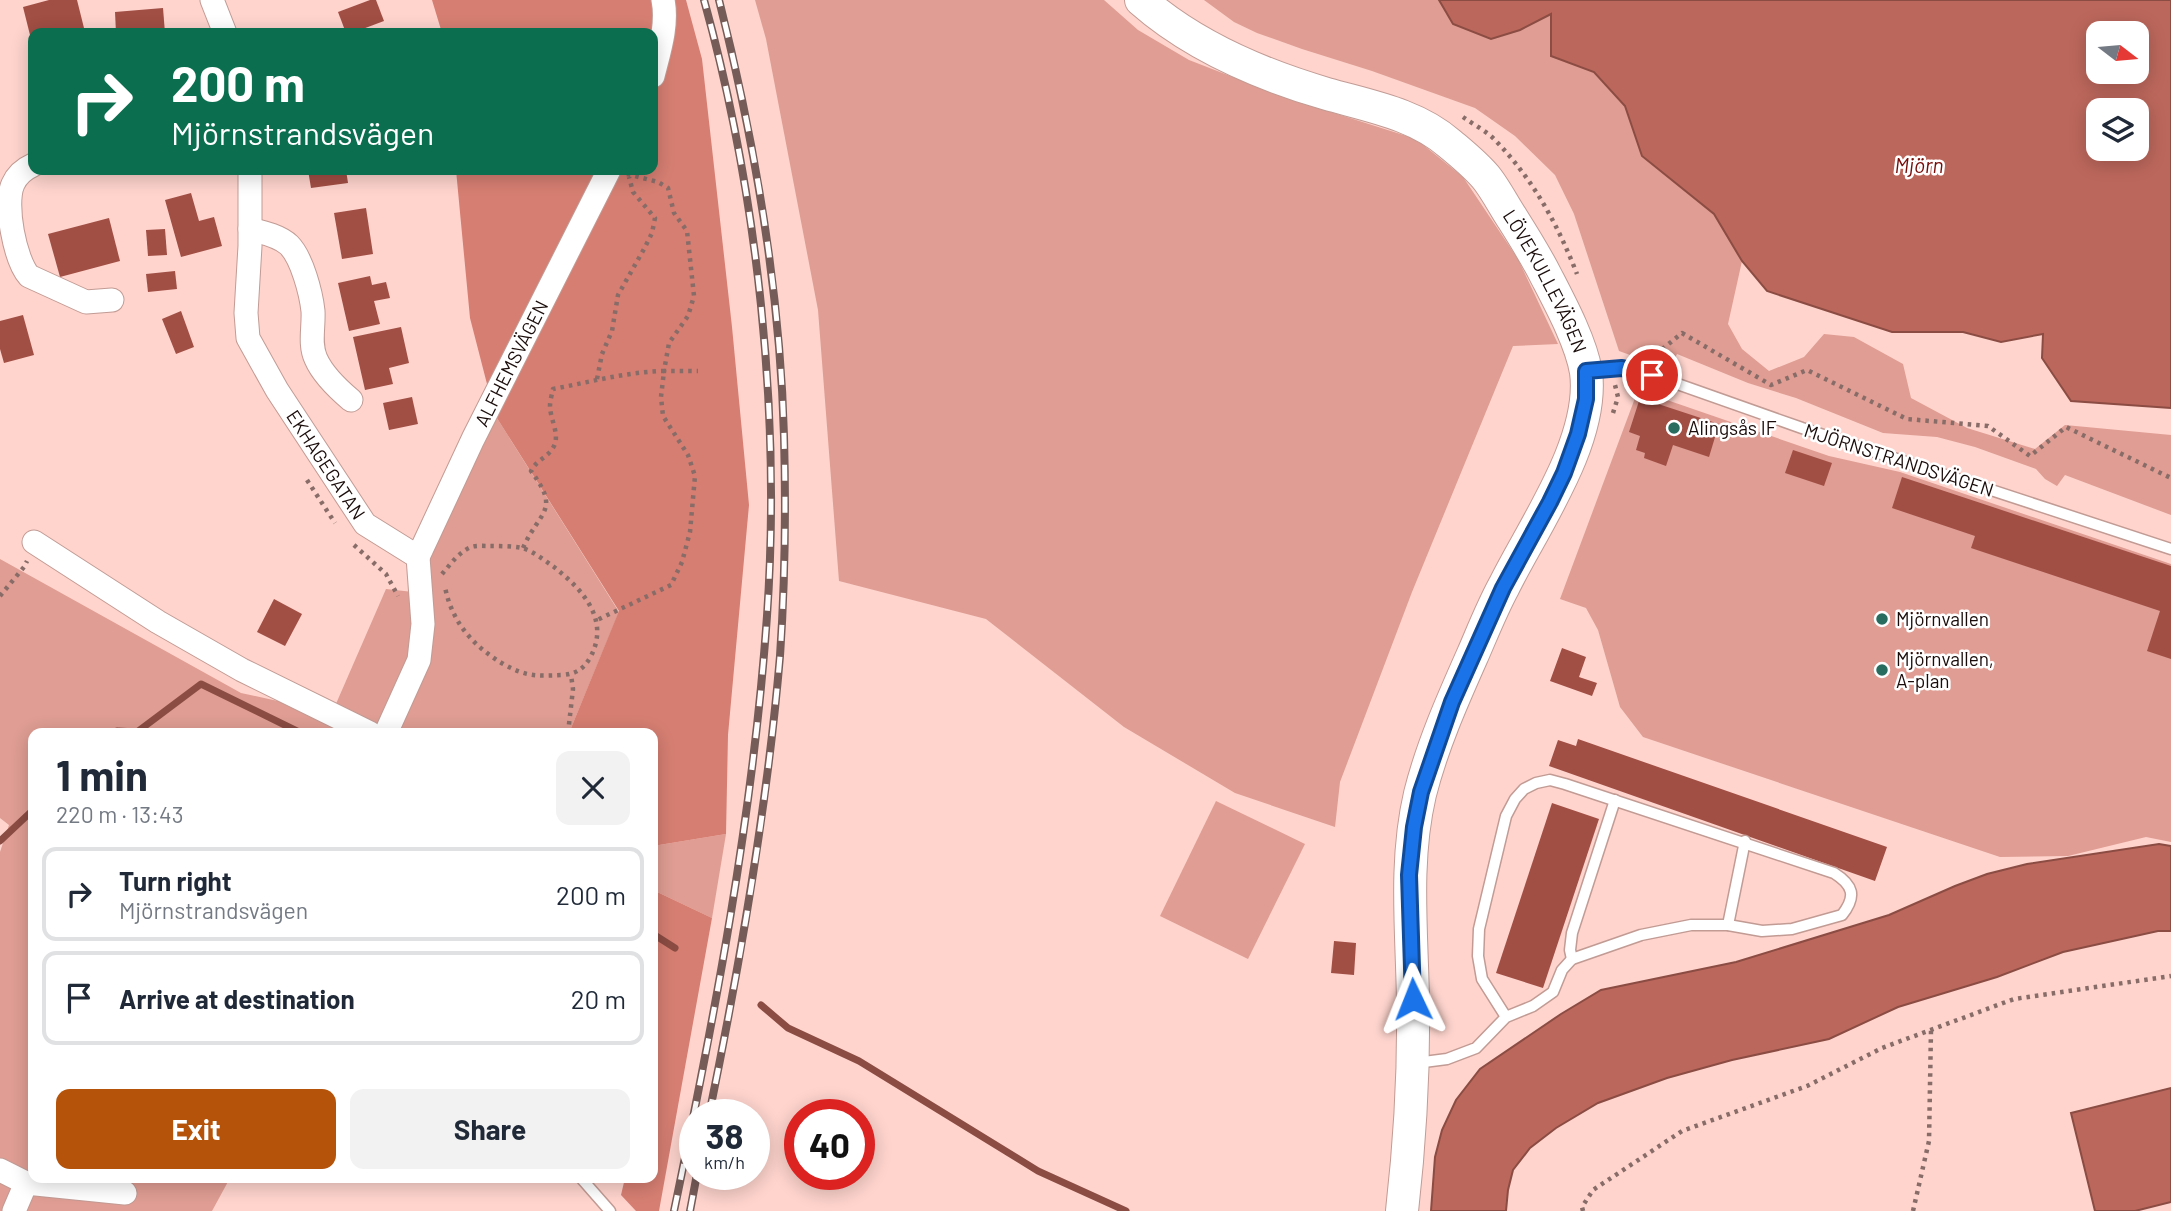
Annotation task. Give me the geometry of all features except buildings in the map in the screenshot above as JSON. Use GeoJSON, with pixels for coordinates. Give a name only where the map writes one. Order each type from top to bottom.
{"type":"FeatureCollection","features":[{"type":"Feature","properties":{"kind":"street"},"geometry":{"type":"LineString","coordinates":[[212,0],[224,28]]}},
{"type":"Feature","properties":{"kind":"street"},"geometry":{"type":"LineString","coordinates":[[658,57],[665,10],[663,0]]}},
{"type":"Feature","properties":{"kind":"street","name":"LÖVEKULLEVÄGEN"},"geometry":{"type":"LineString","coordinates":[[1141,0],[1192,38],[1225,55],[1323,93],[1407,117],[1447,140],[1487,178],[1539,262],[1572,329],[1598,369],[1564,473],[1497,600],[1452,702],[1421,792],[1409,875],[1414,1064],[1411,1136],[1402,1211]]}},
{"type":"Feature","properties":{"kind":"street"},"geometry":{"type":"LineString","coordinates":[[28,168],[17,176],[11,186],[9,202],[12,229],[23,269],[29,276],[86,302],[112,300]]}},
{"type":"Feature","properties":{"kind":"street","name":"EKHAGEGATAN"},"geometry":{"type":"LineString","coordinates":[[250,175],[246,313],[248,338],[276,390],[365,524],[418,557]]}},
{"type":"Feature","properties":{"kind":"street","name":"ALFHEMSVÄGEN"},"geometry":{"type":"LineString","coordinates":[[418,557],[473,439],[618,175]]}},
{"type":"Feature","properties":{"kind":"street"},"geometry":{"type":"LineString","coordinates":[[250,229],[270,234],[289,244],[301,264],[313,312],[315,359],[334,385],[351,400]]}},
{"type":"Feature","properties":{"kind":"street"},"geometry":{"type":"LineString","coordinates":[[34,542],[158,622],[242,670],[360,728]]}},
{"type":"Feature","properties":{"kind":"street"},"geometry":{"type":"LineString","coordinates":[[388,728],[419,660],[423,624],[418,557]]}},
{"type":"Feature","properties":{"kind":"street"},"geometry":{"type":"LineString","coordinates":[[0,1170],[26,1183],[125,1194]]}},
{"type":"Feature","properties":{"kind":"street"},"geometry":{"type":"LineString","coordinates":[[14,1211],[26,1183]]}},
{"type":"Feature","properties":{"kind":"lane","name":"MJÖRNSTRANDSVÄGEN"},"geometry":{"type":"LineString","coordinates":[[1598,369],[1636,370],[1853,445],[2171,549]]}},
{"type":"Feature","properties":{"kind":"lane"},"geometry":{"type":"LineString","coordinates":[[1414,1064],[1447,1059],[1476,1048],[1506,1017],[1533,1006],[1553,992],[1562,970],[1572,959],[1641,934],[1691,925],[1728,925],[1762,931],[1792,929],[1842,915],[1851,899],[1851,890],[1847,881],[1834,873],[1745,841],[1550,780],[1536,783],[1524,789],[1506,816],[1479,929],[1478,956],[1482,979],[1506,1017]]}},
{"type":"Feature","properties":{"kind":"lane"},"geometry":{"type":"LineString","coordinates":[[1572,959],[1572,933],[1615,800]]}},
{"type":"Feature","properties":{"kind":"lane"},"geometry":{"type":"LineString","coordinates":[[1728,925],[1745,841]]}},
{"type":"Feature","properties":{"kind":"lane"},"geometry":{"type":"LineString","coordinates":[[585,1183],[610,1211]]}},
{"type":"Feature","properties":{"kind":"path"},"geometry":{"type":"LineString","coordinates":[[597,379],[602,354],[612,331],[618,295],[652,233],[654,218],[620,175]]}},
{"type":"Feature","properties":{"kind":"path"},"geometry":{"type":"LineString","coordinates":[[597,620],[671,585],[682,562],[690,532],[695,476],[688,455],[663,416],[661,397],[669,342],[688,316],[694,296],[687,231],[674,213],[668,188],[658,181],[629,175]]}},
{"type":"Feature","properties":{"kind":"path"},"geometry":{"type":"LineString","coordinates":[[1610,421],[1618,397],[1636,370],[1682,333],[1771,385],[1807,370],[1907,419],[1988,426],[2031,456],[2066,427],[2171,478]]}},
{"type":"Feature","properties":{"kind":"path"},"geometry":{"type":"LineString","coordinates":[[1598,369],[1618,397]]}},
{"type":"Feature","properties":{"kind":"path"},"geometry":{"type":"LineString","coordinates":[[523,548],[547,509],[548,498],[531,471],[536,462],[546,457],[555,444],[550,407],[553,389],[643,371],[698,371]]}},
{"type":"Feature","properties":{"kind":"path"},"geometry":{"type":"LineString","coordinates":[[0,596],[24,567],[34,542]]}},
{"type":"Feature","properties":{"kind":"path"},"geometry":{"type":"LineString","coordinates":[[418,557],[442,574],[456,620],[471,640],[487,654],[509,667],[538,677],[572,675],[586,666],[597,645],[597,620],[588,600],[569,579],[542,558],[523,548],[471,547],[457,556],[442,574]]}},
{"type":"Feature","properties":{"kind":"path"},"geometry":{"type":"LineString","coordinates":[[569,728],[572,675]]}},
{"type":"Feature","properties":{"kind":"path"},"geometry":{"type":"LineString","coordinates":[[1583,1211],[1582,1207],[1593,1190],[1682,1131],[1807,1086],[1882,1048],[2014,999],[2171,976]]}},
{"type":"Feature","properties":{"kind":"path"},"geometry":{"type":"LineString","coordinates":[[1913,1211],[1929,1141],[1931,1030]]}},
{"type":"Feature","properties":{"kind":"shaded area"},"geometry":{"type":"Polygon","coordinates":[[[432,0],[686,0],[702,59],[749,505],[728,735],[726,834],[658,845],[658,728],[571,728],[619,611],[495,415],[470,318],[456,175],[658,175],[658,28],[440,28],[432,0]]]}},
{"type":"Feature","properties":{"kind":"shaded area"},"geometry":{"type":"Polygon","coordinates":[[[755,0],[1104,0],[1138,30],[1189,60],[1287,98],[1416,139],[1463,177],[1518,259],[1558,344],[1513,346],[1412,592],[1340,782],[1335,827],[1235,793],[1124,727],[986,619],[839,581],[818,310],[766,39],[755,0]]]}},
{"type":"Feature","properties":{"kind":"shaded area"},"geometry":{"type":"Polygon","coordinates":[[[1204,0],[1439,0],[1453,24],[1520,30],[1551,14],[1551,56],[1594,72],[1625,106],[1642,156],[1714,214],[1742,261],[1728,324],[1742,349],[1769,371],[1804,357],[1824,334],[1854,337],[1903,364],[1911,398],[1967,428],[2035,449],[2065,425],[2171,435],[2171,515],[2065,475],[2057,486],[2045,479],[2036,469],[1975,447],[1937,437],[1883,433],[1677,354],[1669,369],[1619,351],[1574,214],[1555,175],[1515,136],[1475,108],[1257,33],[1234,22],[1204,0]]]}},
{"type":"Feature","properties":{"kind":"shaded area","name":"Mjörnvallen"},"geometry":{"type":"Polygon","coordinates":[[[1638,390],[1829,456],[1900,472],[2171,564],[2171,842],[2146,837],[2068,856],[2000,857],[1643,737],[1620,707],[1598,630],[1586,608],[1560,599],[1638,390]]]}},
{"type":"Feature","properties":{"kind":"shaded area"},"geometry":{"type":"Polygon","coordinates":[[[495,415],[619,612],[571,728],[28,728],[28,1183],[227,1183],[212,1211],[0,1211],[0,852],[9,825],[0,818],[0,559],[241,693],[332,713],[386,589],[413,592],[495,415]]]}},
{"type":"Feature","properties":{"kind":"shaded area"},"geometry":{"type":"Polygon","coordinates":[[[1216,801],[1305,844],[1248,959],[1160,916],[1216,801]]]}},
{"type":"Feature","properties":{"kind":"shaded area"},"geometry":{"type":"Polygon","coordinates":[[[726,834],[712,918],[658,892],[658,845],[726,834]]]}},
{"type":"Feature","properties":{"kind":"shaded area"},"geometry":{"type":"Polygon","coordinates":[[[658,892],[712,918],[659,1211],[636,1211],[621,1195],[624,1183],[658,1183],[658,892]]]}},
{"type":"Feature","properties":{"kind":"water","name":"Mjörn"},"geometry":{"type":"Polygon","coordinates":[[[1439,0],[2171,0],[2171,408],[2071,401],[2042,358],[2043,334],[2001,342],[1963,332],[1892,332],[1767,291],[1742,261],[1714,214],[1642,156],[1625,106],[1594,72],[1551,56],[1551,14],[1520,30],[1491,39],[1453,24],[1439,0]]]}},
{"type":"Feature","properties":{"kind":"water"},"geometry":{"type":"Polygon","coordinates":[[[2159,844],[2171,846],[2171,931],[2158,931],[2063,952],[1997,977],[1898,1007],[1829,1039],[1732,1060],[1667,1078],[1598,1103],[1556,1128],[1530,1148],[1513,1170],[1506,1211],[1431,1211],[1435,1157],[1442,1130],[1456,1100],[1480,1069],[1601,990],[1736,962],[1889,915],[1987,874],[2027,864],[2159,844]]]}},
{"type":"Feature","properties":{"kind":"water"},"geometry":{"type":"Polygon","coordinates":[[[2171,1088],[2171,1202],[2135,1211],[2095,1211],[2071,1113],[2171,1088]]]}},
{"type":"Feature","properties":{"kind":"waterway"},"geometry":{"type":"LineString","coordinates":[[142,728],[201,684],[291,728]]}},
{"type":"Feature","properties":{"kind":"waterway"},"geometry":{"type":"LineString","coordinates":[[0,841],[28,815]]}},
{"type":"Feature","properties":{"kind":"waterway"},"geometry":{"type":"LineString","coordinates":[[658,937],[675,948]]}},
{"type":"Feature","properties":{"kind":"waterway"},"geometry":{"type":"LineString","coordinates":[[761,1005],[788,1028],[859,1061],[1038,1171],[1126,1211]]}},
{"type":"Feature","properties":{"kind":"railway"},"geometry":{"type":"LineString","coordinates":[[674,1211],[718,989],[742,840],[761,691],[771,540],[771,462],[761,305],[739,150],[704,0]]}},
{"type":"Feature","properties":{"kind":"railway"},"geometry":{"type":"LineString","coordinates":[[712,1099],[742,944],[768,771],[780,656],[785,518],[782,381],[764,216],[744,108],[719,0]]}},
{"type":"Feature","properties":{"kind":"railway"},"geometry":{"type":"LineString","coordinates":[[690,1211],[694,1190]]}},
{"type":"Feature","properties":{"kind":"place","name":"Alingsås IF"},"geometry":{"type":"Point","coordinates":[1674,428]}},
{"type":"Feature","properties":{"kind":"place","name":"Mjörnvallen"},"geometry":{"type":"Point","coordinates":[1882,619]}},
{"type":"Feature","properties":{"kind":"place","name":"Mjörnvallen, A-plan"},"geometry":{"type":"Point","coordinates":[1882,670]}},
{"type":"Feature","properties":{"kind":"route"},"geometry":{"type":"LineString","coordinates":[[1413,999],[1409,875],[1414,827],[1421,792],[1452,702],[1503,588],[1564,473],[1578,434],[1586,399],[1586,371],[1622,368],[1652,375]]}}]}
